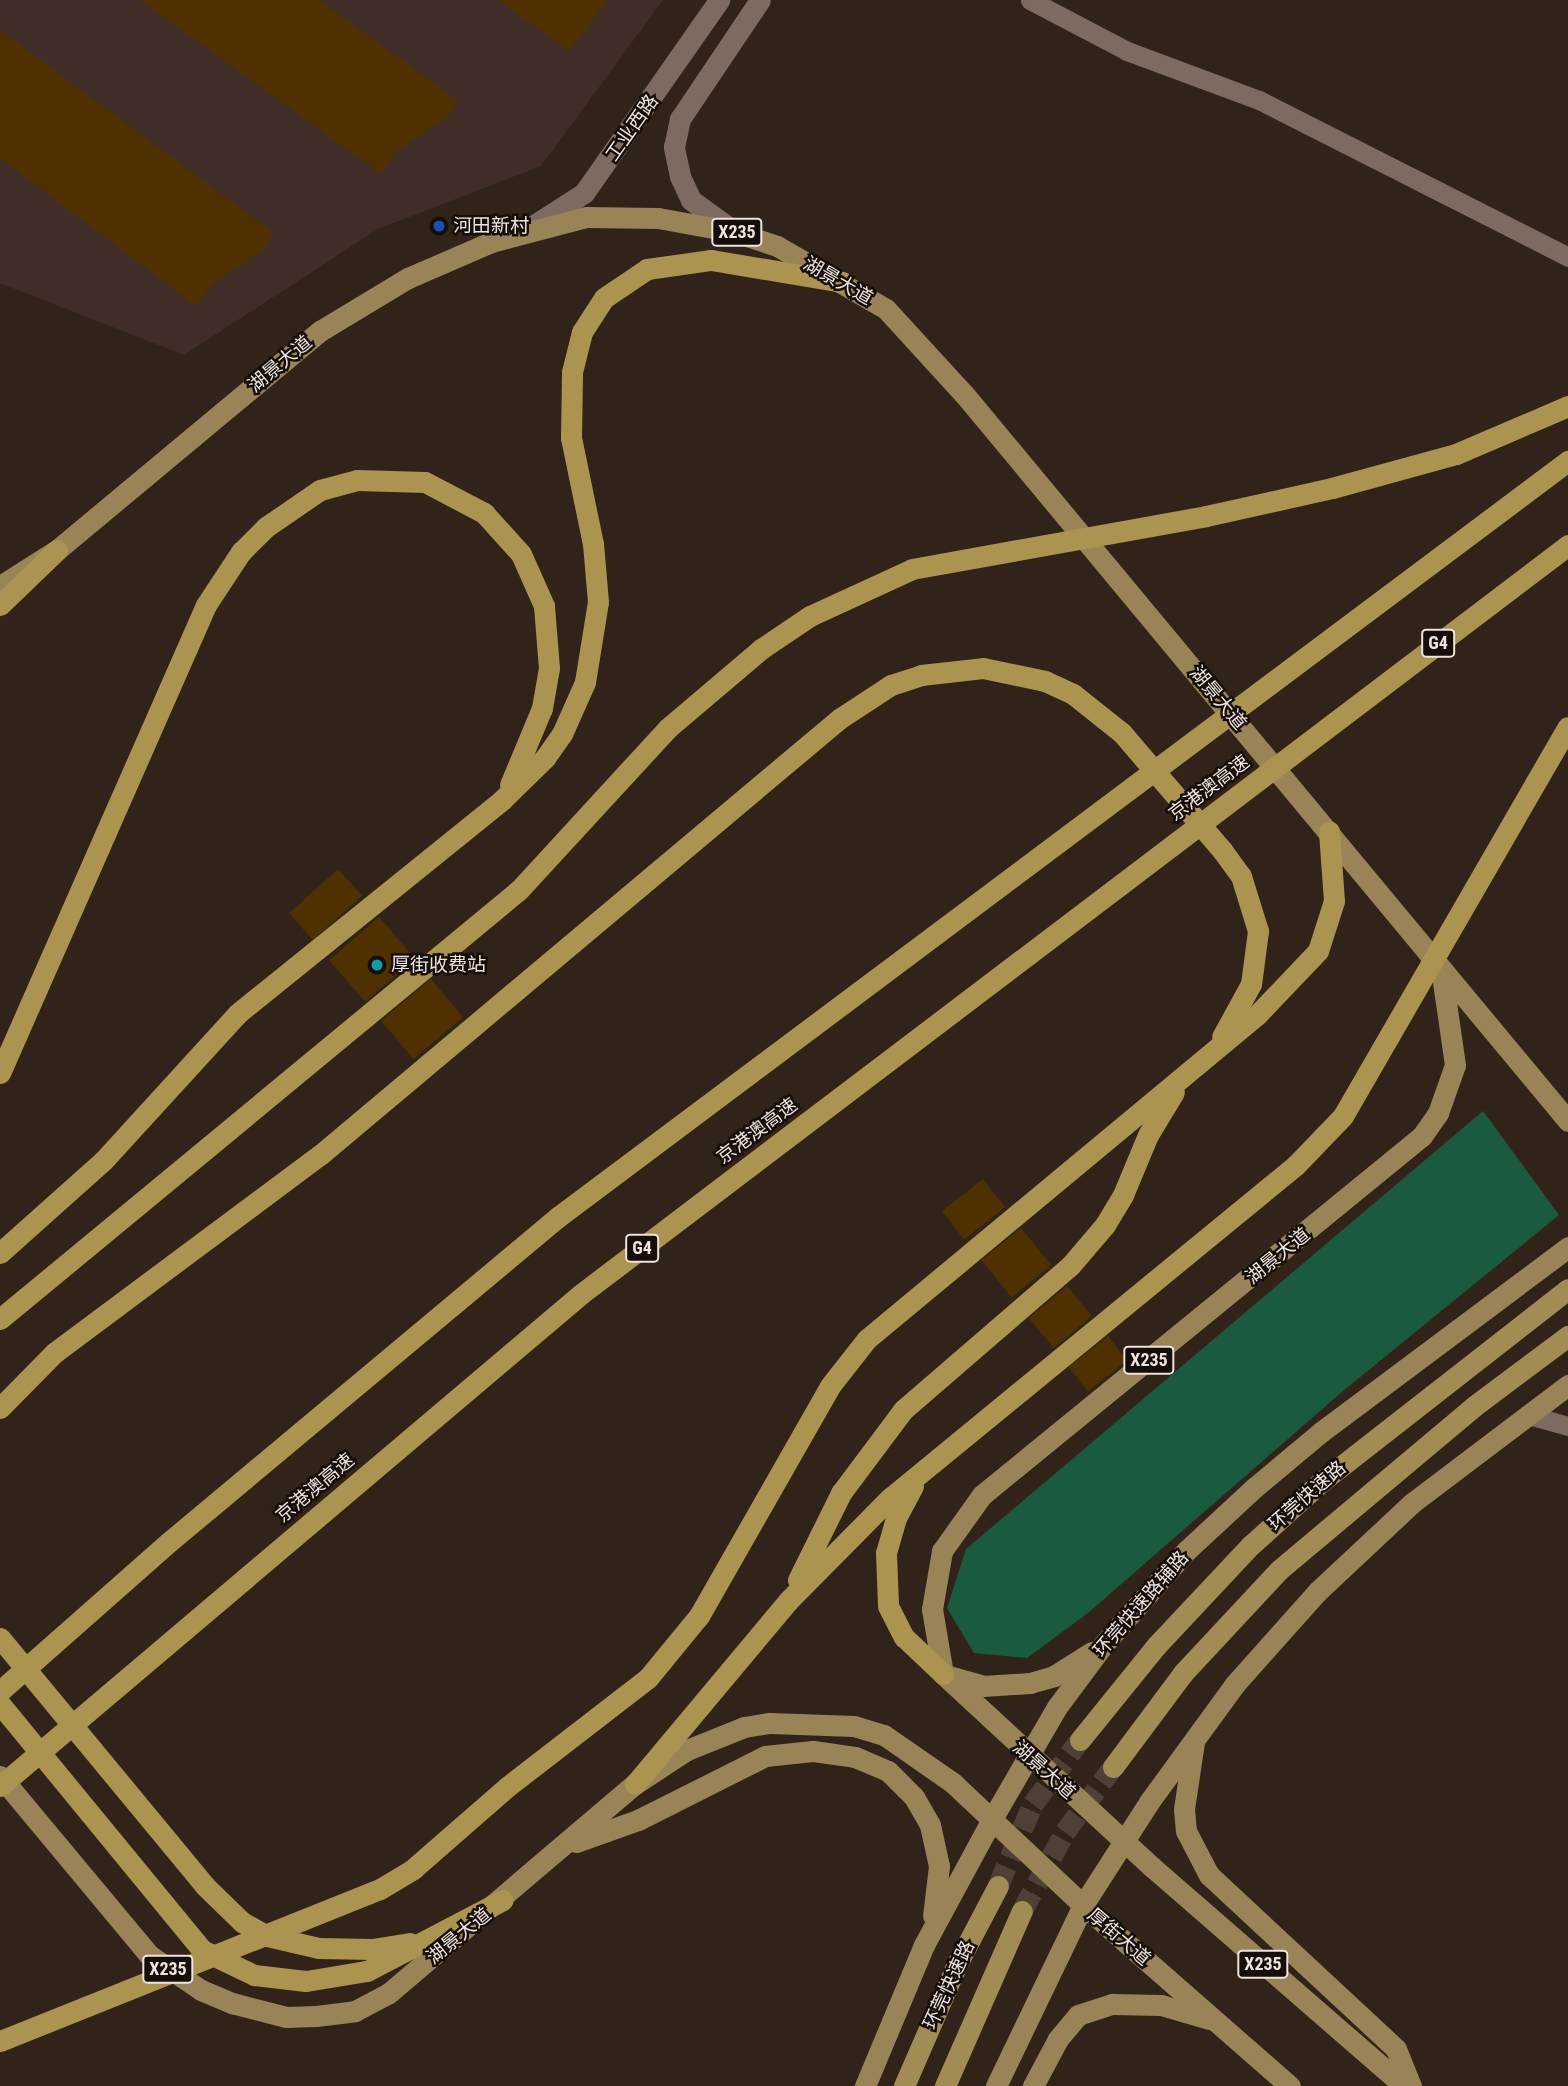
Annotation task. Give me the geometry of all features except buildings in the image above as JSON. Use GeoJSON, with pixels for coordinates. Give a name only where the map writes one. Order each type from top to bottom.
{"type":"FeatureCollection","features":[{"type":"Feature","properties":{"kind":"highway"},"geometry":{"type":"LineString","coordinates":[[0,1253],[103,1161],[237,1014],[502,800],[545,758],[562,734],[575,709],[591,658],[597,576],[570,416],[572,372],[590,317],[623,283],[647,269],[678,263],[744,264],[842,282]]}},
{"type":"Feature","properties":{"kind":"highway"},"geometry":{"type":"LineString","coordinates":[[0,1320],[519,890],[668,729],[761,649],[810,615],[912,569],[1206,516],[1356,482],[1455,454],[1568,406]]}},
{"type":"Feature","properties":{"kind":"highway"},"geometry":{"type":"LineString","coordinates":[[0,1691],[169,1542],[558,1217],[1266,691],[1508,504],[1568,461]]}},
{"type":"Feature","properties":{"kind":"highway"},"geometry":{"type":"LineString","coordinates":[[0,1073],[206,605],[242,552],[266,527],[320,490],[357,480],[425,482],[484,513],[521,554],[544,606],[549,668],[535,728],[502,800]]}},
{"type":"Feature","properties":{"kind":"highway","name":"京港澳高速"},"geometry":{"type":"LineString","coordinates":[[0,1786],[581,1294],[1568,545]]}},
{"type":"Feature","properties":{"kind":"highway"},"geometry":{"type":"LineString","coordinates":[[0,605],[57,550]]}},
{"type":"Feature","properties":{"kind":"highway"},"geometry":{"type":"LineString","coordinates":[[0,1408],[54,1353],[320,1155],[839,719],[873,695],[921,675],[983,668],[1045,681],[1073,694],[1122,733],[1222,850],[1253,902],[1257,956],[1251,984],[1211,1054]]}},
{"type":"Feature","properties":{"kind":"highway"},"geometry":{"type":"LineString","coordinates":[[635,1784],[788,1601],[920,1473],[1296,1165],[1343,1116],[1393,1035],[1568,727]]}},
{"type":"Feature","properties":{"kind":"highway"},"geometry":{"type":"LineString","coordinates":[[0,2040],[380,1889],[413,1869],[507,1787],[648,1678],[682,1641],[830,1386],[867,1339],[1211,1054],[1279,995],[1318,951],[1335,901],[1329,831]]}},
{"type":"Feature","properties":{"kind":"highway"},"geometry":{"type":"LineString","coordinates":[[788,1601],[841,1493],[903,1410],[1070,1266],[1105,1225],[1124,1195],[1148,1135],[1191,1070]]}},
{"type":"Feature","properties":{"kind":"highway","name":"环莞快速路"},"geometry":{"type":"LineString","coordinates":[[1080,1740],[1156,1646],[1251,1545],[1321,1482],[1568,1289]]}},
{"type":"Feature","properties":{"kind":"highway","name":"环莞快速路"},"geometry":{"type":"LineString","coordinates":[[1113,1766],[1183,1673],[1279,1570],[1473,1407],[1568,1336]]}},
{"type":"Feature","properties":{"kind":"highway"},"geometry":{"type":"LineString","coordinates":[[920,1473],[895,1518],[886,1553],[888,1606],[904,1637],[943,1674]]}},
{"type":"Feature","properties":{"kind":"highway"},"geometry":{"type":"LineString","coordinates":[[0,1637],[205,1886],[242,1922],[267,1936],[318,1948],[372,1949],[432,1937]]}},
{"type":"Feature","properties":{"kind":"highway"},"geometry":{"type":"LineString","coordinates":[[0,1704],[202,1950],[254,1975],[327,1980],[367,1971],[503,1900]]}},
{"type":"Feature","properties":{"kind":"highway","name":"环莞快速路"},"geometry":{"type":"LineString","coordinates":[[904,2086],[957,1964],[998,1886]]}},
{"type":"Feature","properties":{"kind":"highway","name":"环莞快速路"},"geometry":{"type":"LineString","coordinates":[[945,2086],[1022,1911]]}},
{"type":"Feature","properties":{"kind":"main road","name":"湖景大道"},"geometry":{"type":"LineString","coordinates":[[0,586],[57,550],[320,331],[408,278],[520,233],[586,217],[623,215],[736,232],[777,246],[886,309],[964,394],[1329,831],[1441,973],[1455,1065],[1438,1113],[1422,1136],[1401,1158],[982,1495],[942,1551],[937,1573],[933,1629],[943,1674],[1123,1841]]}},
{"type":"Feature","properties":{"kind":"main road"},"geometry":{"type":"LineString","coordinates":[[1441,973],[1568,1121]]}},
{"type":"Feature","properties":{"kind":"main road","name":"环莞快速路辅路"},"geometry":{"type":"LineString","coordinates":[[865,2086],[925,1945],[992,1819],[1028,1755],[1103,1645],[1186,1551],[1254,1488],[1321,1432],[1568,1247]]}},
{"type":"Feature","properties":{"kind":"main road"},"geometry":{"type":"LineString","coordinates":[[996,2086],[1083,1905],[1123,1841],[1234,1684],[1318,1591],[1412,1503],[1568,1385]]}},
{"type":"Feature","properties":{"kind":"main road"},"geometry":{"type":"LineString","coordinates":[[943,1674],[983,1686],[1030,1684],[1054,1676],[1103,1645]]}},
{"type":"Feature","properties":{"kind":"main road","name":"湖景大道"},"geometry":{"type":"LineString","coordinates":[[0,1776],[149,1955],[201,1990],[286,2017],[355,2011],[389,1993],[503,1900],[635,1784],[687,1750],[734,1730],[800,1721],[854,1726],[884,1735],[953,1783]]}},
{"type":"Feature","properties":{"kind":"main road"},"geometry":{"type":"LineString","coordinates":[[1195,1737],[1184,1809],[1186,1831],[1209,1875],[1396,2049],[1411,2086]]}},
{"type":"Feature","properties":{"kind":"main road"},"geometry":{"type":"LineString","coordinates":[[565,1846],[638,1820],[765,1756],[813,1751],[855,1757],[888,1771],[914,1797],[930,1825],[939,1866],[938,1899],[925,1945]]}},
{"type":"Feature","properties":{"kind":"main road","name":"厚街大道"},"geometry":{"type":"LineString","coordinates":[[953,1783],[1083,1905],[1290,2086]]}},
{"type":"Feature","properties":{"kind":"main road","name":"X235"},"geometry":{"type":"LineString","coordinates":[[1123,1841],[1404,2086]]}},
{"type":"Feature","properties":{"kind":"main road"},"geometry":{"type":"LineString","coordinates":[[1033,2086],[1058,2039],[1078,2015],[1112,2004],[1161,2005],[1214,2020]]}},
{"type":"Feature","properties":{"kind":"street","name":"工业西路"},"geometry":{"type":"LineString","coordinates":[[520,233],[584,193],[719,0]]}},
{"type":"Feature","properties":{"kind":"street","name":"工业西路"},"geometry":{"type":"LineString","coordinates":[[736,232],[691,200],[680,176],[674,147],[680,119],[760,0]]}},
{"type":"Feature","properties":{"kind":"street"},"geometry":{"type":"LineString","coordinates":[[1030,0],[1127,51],[1259,100],[1568,257]]}},
{"type":"Feature","properties":{"kind":"street"},"geometry":{"type":"LineString","coordinates":[[1529,1415],[1568,1426]]}},
{"type":"Feature","properties":{"kind":"shaded area"},"geometry":{"type":"Polygon","coordinates":[[[0,0],[663,0],[541,166],[378,229],[184,355],[0,283],[0,0]]]}},
{"type":"Feature","properties":{"kind":"green space"},"geometry":{"type":"Polygon","coordinates":[[[1483,1111],[1559,1215],[1343,1391],[1088,1613],[1027,1658],[974,1653],[947,1608],[966,1549],[1483,1111]]]}},
{"type":"Feature","properties":{"kind":"tunnel"},"geometry":{"type":"LineString","coordinates":[[998,1886],[1033,1804],[1080,1740]]}},
{"type":"Feature","properties":{"kind":"tunnel"},"geometry":{"type":"LineString","coordinates":[[1022,1911],[1065,1832],[1113,1767]]}},
{"type":"Feature","properties":{"kind":"place","name":"河田新村"},"geometry":{"type":"Point","coordinates":[439,226]}},
{"type":"Feature","properties":{"kind":"place","name":"厚街收费站"},"geometry":{"type":"Point","coordinates":[377,965]}}]}
